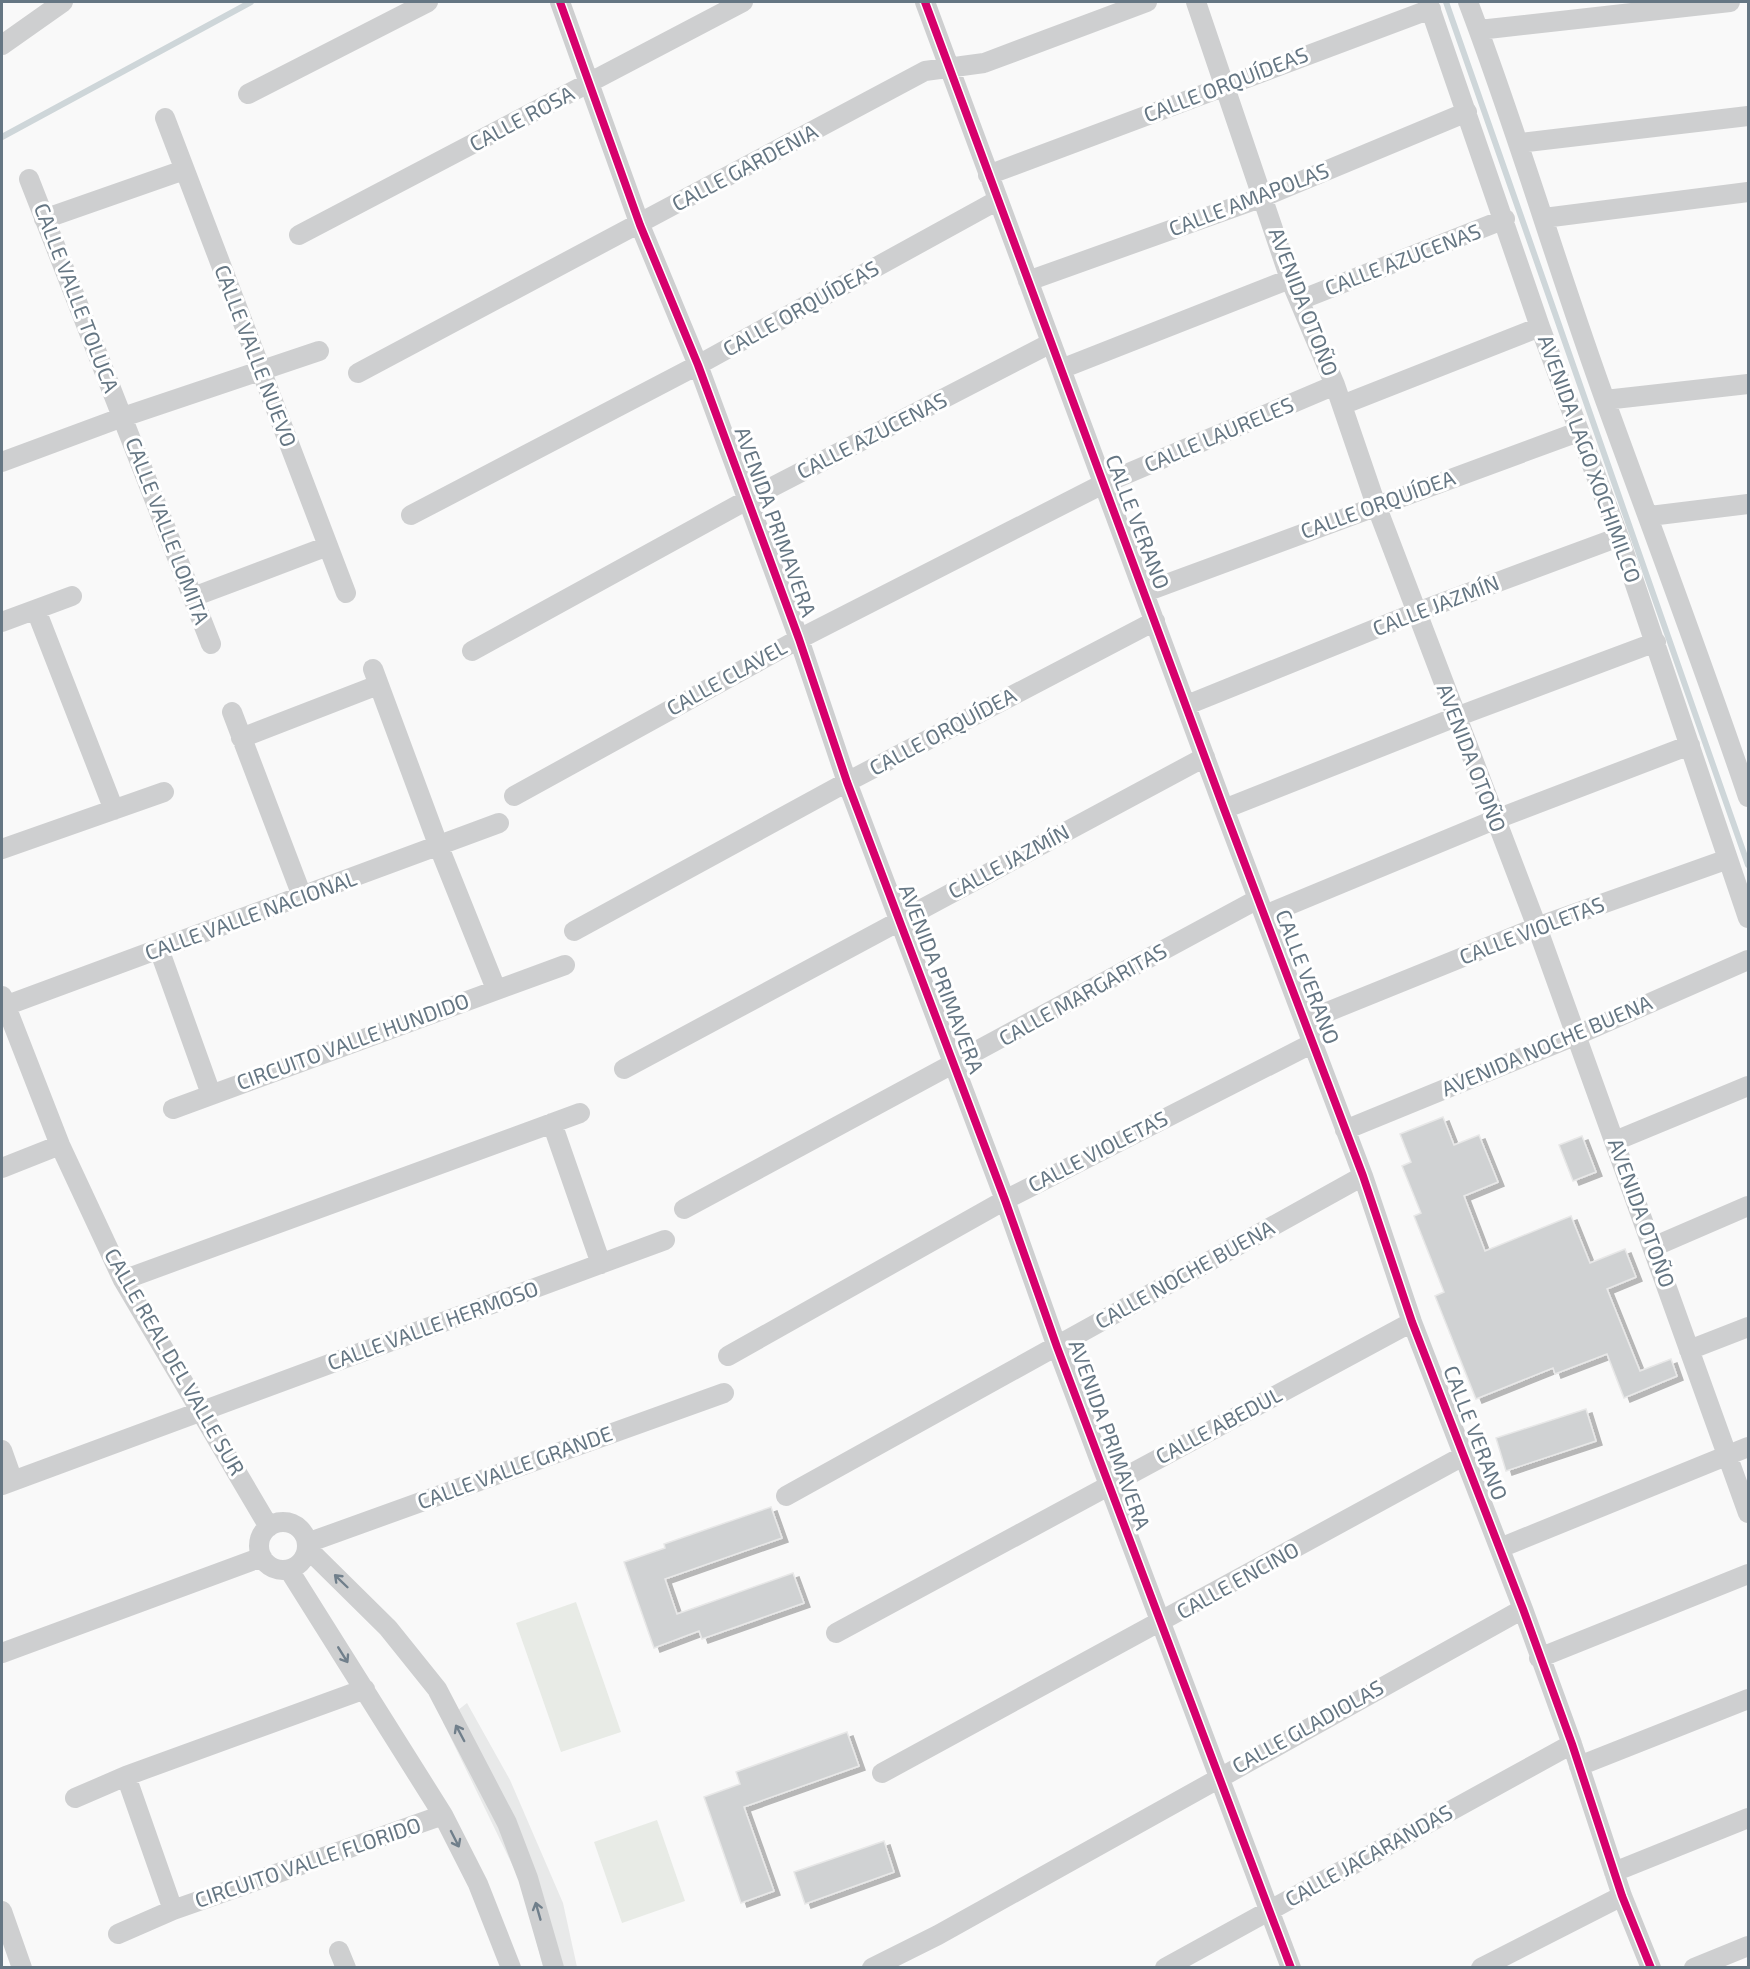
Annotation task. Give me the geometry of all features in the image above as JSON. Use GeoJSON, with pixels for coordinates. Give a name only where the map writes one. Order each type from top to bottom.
{"type":"FeatureCollection","features":[{"type":"Feature","properties":{"kind":"street"},"geometry":{"type":"LineString","coordinates":[[2,45],[63,2]]}},
{"type":"Feature","properties":{"kind":"street"},"geometry":{"type":"LineString","coordinates":[[248,94],[428,2]]}},
{"type":"Feature","properties":{"kind":"street","name":"AVENIDA PRIMAVERA"},"geometry":{"type":"LineString","coordinates":[[560,2],[591,83],[640,225],[698,365],[799,639],[847,782],[1005,1200],[1108,1486],[1291,1968]]}},
{"type":"Feature","properties":{"kind":"street","name":"CALLE ROSA"},"geometry":{"type":"LineString","coordinates":[[299,235],[743,2]]}},
{"type":"Feature","properties":{"kind":"street","name":"CALLE VERANO"},"geometry":{"type":"LineString","coordinates":[[925,2],[1224,809],[1363,1176],[1412,1322],[1523,1609],[1572,1744],[1622,1896],[1651,1968]]}},
{"type":"Feature","properties":{"kind":"street","name":"CALLE GARDENIA"},"geometry":{"type":"LineString","coordinates":[[357,374],[925,71],[984,63],[1147,2]]}},
{"type":"Feature","properties":{"kind":"street","name":"AVENIDA OTOÑO"},"geometry":{"type":"LineString","coordinates":[[1196,2],[1226,84],[1290,279],[1335,385],[1376,505],[1494,820],[1537,927],[1749,1514]]}},
{"type":"Feature","properties":{"kind":"street","name":"AVENIDA LAGO XOCHIMILCO"},"geometry":{"type":"LineString","coordinates":[[1468,2],[1520,143],[1605,400],[1740,744],[1749,797]]}},
{"type":"Feature","properties":{"kind":"street"},"geometry":{"type":"LineString","coordinates":[[1479,30],[1731,2]]}},
{"type":"Feature","properties":{"kind":"street","name":"CALLE ORQUÍDEAS"},"geometry":{"type":"LineString","coordinates":[[988,175],[1430,5]]}},
{"type":"Feature","properties":{"kind":"street","name":"AVENIDA LAGO XOCHIMILCO"},"geometry":{"type":"LineString","coordinates":[[1430,5],[1540,327],[1656,642],[1749,918]]}},
{"type":"Feature","properties":{"kind":"street","name":"CALLE AMAPOLAS"},"geometry":{"type":"LineString","coordinates":[[1028,281],[1263,197],[1467,112]]}},
{"type":"Feature","properties":{"kind":"street"},"geometry":{"type":"LineString","coordinates":[[1520,143],[1749,116]]}},
{"type":"Feature","properties":{"kind":"street","name":"CALLE VALLE NUEVO"},"geometry":{"type":"LineString","coordinates":[[165,118],[346,593]]}},
{"type":"Feature","properties":{"kind":"street"},"geometry":{"type":"LineString","coordinates":[[44,219],[184,170]]}},
{"type":"Feature","properties":{"kind":"street","name":"CALLE VALLE TOLUCA"},"geometry":{"type":"LineString","coordinates":[[29,179],[123,417]]}},
{"type":"Feature","properties":{"kind":"street"},"geometry":{"type":"LineString","coordinates":[[1544,218],[1749,192]]}},
{"type":"Feature","properties":{"kind":"street","name":"CALLE ORQUÍDEAS"},"geometry":{"type":"LineString","coordinates":[[411,516],[698,365],[998,200]]}},
{"type":"Feature","properties":{"kind":"street","name":"CALLE AZUCENAS"},"geometry":{"type":"LineString","coordinates":[[1300,300],[1505,219]]}},
{"type":"Feature","properties":{"kind":"street","name":"CALLE AZUCENAS"},"geometry":{"type":"LineString","coordinates":[[1061,369],[1290,279]]}},
{"type":"Feature","properties":{"kind":"street"},"geometry":{"type":"LineString","coordinates":[[1342,405],[1540,327]]}},
{"type":"Feature","properties":{"kind":"street","name":"CALLE AZUCENAS"},"geometry":{"type":"LineString","coordinates":[[472,651],[747,500],[1051,343]]}},
{"type":"Feature","properties":{"kind":"street"},"geometry":{"type":"LineString","coordinates":[[2,462],[123,417],[319,351]]}},
{"type":"Feature","properties":{"kind":"street"},"geometry":{"type":"LineString","coordinates":[[1605,400],[1749,384]]}},
{"type":"Feature","properties":{"kind":"street","name":"CALLE LAURELES"},"geometry":{"type":"LineString","coordinates":[[1103,484],[1335,385]]}},
{"type":"Feature","properties":{"kind":"street","name":"CALLE VALLE LOMITA"},"geometry":{"type":"LineString","coordinates":[[123,417],[211,644]]}},
{"type":"Feature","properties":{"kind":"street","name":"CALLE ORQUÍDEA"},"geometry":{"type":"LineString","coordinates":[[1145,592],[1578,432]]}},
{"type":"Feature","properties":{"kind":"street","name":"CALLE CLAVEL"},"geometry":{"type":"LineString","coordinates":[[514,796],[799,639],[1103,484]]}},
{"type":"Feature","properties":{"kind":"street"},"geometry":{"type":"LineString","coordinates":[[1650,516],[1749,504]]}},
{"type":"Feature","properties":{"kind":"street","name":"CALLE JAZMÍN"},"geometry":{"type":"LineString","coordinates":[[1187,705],[1417,612],[1619,537]]}},
{"type":"Feature","properties":{"kind":"street"},"geometry":{"type":"LineString","coordinates":[[193,597],[328,546]]}},
{"type":"Feature","properties":{"kind":"street"},"geometry":{"type":"LineString","coordinates":[[2,622],[72,596]]}},
{"type":"Feature","properties":{"kind":"street"},"geometry":{"type":"LineString","coordinates":[[36,610],[114,810]]}},
{"type":"Feature","properties":{"kind":"street","name":"CALLE ORQUÍDEA"},"geometry":{"type":"LineString","coordinates":[[574,931],[847,782],[1155,621]]}},
{"type":"Feature","properties":{"kind":"street"},"geometry":{"type":"LineString","coordinates":[[1224,809],[1456,717],[1656,642]]}},
{"type":"Feature","properties":{"kind":"street"},"geometry":{"type":"LineString","coordinates":[[241,738],[375,677],[439,847]]}},
{"type":"Feature","properties":{"kind":"street"},"geometry":{"type":"LineString","coordinates":[[232,712],[302,896]]}},
{"type":"Feature","properties":{"kind":"street","name":"CALLE MARGARITAS"},"geometry":{"type":"LineString","coordinates":[[684,1209],[954,1065],[1261,907],[1690,745]]}},
{"type":"Feature","properties":{"kind":"street","name":"CALLE JAZMÍN"},"geometry":{"type":"LineString","coordinates":[[624,1069],[1205,757]]}},
{"type":"Feature","properties":{"kind":"street"},"geometry":{"type":"LineString","coordinates":[[2,849],[164,792]]}},
{"type":"Feature","properties":{"kind":"street","name":"CALLE VALLE NACIONAL"},"geometry":{"type":"LineString","coordinates":[[3,1003],[159,950],[500,823]]}},
{"type":"Feature","properties":{"kind":"street","name":"CIRCUITO VALLE HUNDIDO"},"geometry":{"type":"LineString","coordinates":[[439,847],[496,990]]}},
{"type":"Feature","properties":{"kind":"street","name":"CALLE VIOLETAS"},"geometry":{"type":"LineString","coordinates":[[1305,1021],[1537,927],[1728,859]]}},
{"type":"Feature","properties":{"kind":"street","name":"CIRCUITO VALLE HUNDIDO"},"geometry":{"type":"LineString","coordinates":[[159,950],[211,1094]]}},
{"type":"Feature","properties":{"kind":"street","name":"AVENIDA NOCHE BUENA"},"geometry":{"type":"LineString","coordinates":[[1345,1130],[1577,1035],[1749,960]]}},
{"type":"Feature","properties":{"kind":"street","name":"CIRCUITO VALLE HUNDIDO"},"geometry":{"type":"LineString","coordinates":[[173,1108],[566,965]]}},
{"type":"Feature","properties":{"kind":"street","name":"CALLE REAL DEL VALLE SUR"},"geometry":{"type":"LineString","coordinates":[[3,1003],[60,1145],[123,1280],[269,1527]]}},
{"type":"Feature","properties":{"kind":"street","name":"CALLE VIOLETAS"},"geometry":{"type":"LineString","coordinates":[[729,1356],[1005,1200],[1313,1043]]}},
{"type":"Feature","properties":{"kind":"street"},"geometry":{"type":"LineString","coordinates":[[1615,1142],[1749,1086]]}},
{"type":"Feature","properties":{"kind":"street"},"geometry":{"type":"LineString","coordinates":[[123,1280],[580,1113]]}},
{"type":"Feature","properties":{"kind":"street"},"geometry":{"type":"LineString","coordinates":[[552,1123],[601,1264]]}},
{"type":"Feature","properties":{"kind":"street"},"geometry":{"type":"LineString","coordinates":[[2,1168],[60,1145]]}},
{"type":"Feature","properties":{"kind":"street","name":"CALLE NOCHE BUENA"},"geometry":{"type":"LineString","coordinates":[[786,1496],[1363,1176]]}},
{"type":"Feature","properties":{"kind":"street"},"geometry":{"type":"LineString","coordinates":[[1653,1247],[1749,1206]]}},
{"type":"Feature","properties":{"kind":"street","name":"CALLE VALLE HERMOSO"},"geometry":{"type":"LineString","coordinates":[[7,1483],[665,1240]]}},
{"type":"Feature","properties":{"kind":"street","name":"CALLE ABEDUL"},"geometry":{"type":"LineString","coordinates":[[836,1633],[1412,1322]]}},
{"type":"Feature","properties":{"kind":"street"},"geometry":{"type":"LineString","coordinates":[[1689,1350],[1749,1327]]}},
{"type":"Feature","properties":{"kind":"street","name":"CALLE VALLE GRANDE"},"geometry":{"type":"LineString","coordinates":[[307,1546],[724,1392]]}},
{"type":"Feature","properties":{"kind":"street"},"geometry":{"type":"LineString","coordinates":[[1500,1548],[1749,1447]]}},
{"type":"Feature","properties":{"kind":"street"},"geometry":{"type":"LineString","coordinates":[[2,1450],[7,1483]]}},
{"type":"Feature","properties":{"kind":"street","name":"CALLE ENCINO"},"geometry":{"type":"LineString","coordinates":[[882,1773],[1160,1624],[1465,1455]]}},
{"type":"Feature","properties":{"kind":"street"},"geometry":{"type":"LineString","coordinates":[[307,1546],[302,1562],[289,1569],[278,1570],[268,1565],[262,1557],[259,1546],[262,1535],[269,1527],[288,1523],[304,1534],[307,1546],[388,1628],[437,1689],[507,1823],[528,1878],[554,1968]]}},
{"type":"Feature","properties":{"kind":"street"},"geometry":{"type":"LineString","coordinates":[[2,1653],[262,1557]]}},
{"type":"Feature","properties":{"kind":"street"},"geometry":{"type":"LineString","coordinates":[[289,1569],[443,1815],[478,1884],[511,1968]]}},
{"type":"Feature","properties":{"kind":"street"},"geometry":{"type":"LineString","coordinates":[[1539,1658],[1749,1574]]}},
{"type":"Feature","properties":{"kind":"street","name":"CALLE GLADIOLAS"},"geometry":{"type":"LineString","coordinates":[[872,1968],[938,1935],[1523,1609]]}},
{"type":"Feature","properties":{"kind":"street"},"geometry":{"type":"LineString","coordinates":[[75,1798],[126,1776],[364,1689]]}},
{"type":"Feature","properties":{"kind":"street"},"geometry":{"type":"LineString","coordinates":[[1579,1766],[1749,1699]]}},
{"type":"Feature","properties":{"kind":"street","name":"CALLE JACARANDAS"},"geometry":{"type":"LineString","coordinates":[[1165,1968],[1572,1744]]}},
{"type":"Feature","properties":{"kind":"street","name":"CIRCUITO VALLE FLORIDO"},"geometry":{"type":"LineString","coordinates":[[126,1776],[173,1910],[443,1815]]}},
{"type":"Feature","properties":{"kind":"street"},"geometry":{"type":"LineString","coordinates":[[1614,1872],[1749,1818]]}},
{"type":"Feature","properties":{"kind":"street"},"geometry":{"type":"LineString","coordinates":[[1482,1968],[1622,1896]]}},
{"type":"Feature","properties":{"kind":"street"},"geometry":{"type":"LineString","coordinates":[[118,1934],[173,1910]]}},
{"type":"Feature","properties":{"kind":"street"},"geometry":{"type":"LineString","coordinates":[[2,1911],[22,1968]]}},
{"type":"Feature","properties":{"kind":"street"},"geometry":{"type":"LineString","coordinates":[[1694,1968],[1749,1946]]}},
{"type":"Feature","properties":{"kind":"shaded area"},"geometry":{"type":"Polygon","coordinates":[[[576,1602],[621,1732],[561,1752],[516,1623],[576,1602]]]}},
{"type":"Feature","properties":{"kind":"shaded area"},"geometry":{"type":"Polygon","coordinates":[[[467,1703],[510,1780],[563,1903],[577,1967],[543,1967],[522,1885],[443,1722],[467,1703]]]}},
{"type":"Feature","properties":{"kind":"shaded area"},"geometry":{"type":"Polygon","coordinates":[[[657,1820],[685,1901],[622,1923],[594,1842],[657,1820]]]}},
{"type":"Feature","properties":{"kind":"building"},"geometry":{"type":"Polygon","coordinates":[[[1443,1117],[1454,1145],[1479,1135],[1498,1182],[1464,1196],[1485,1251],[1571,1216],[1590,1263],[1625,1249],[1636,1277],[1607,1289],[1640,1371],[1671,1359],[1677,1376],[1624,1398],[1607,1354],[1555,1374],[1553,1368],[1476,1399],[1435,1296],[1444,1292],[1414,1216],[1421,1213],[1402,1166],[1411,1162],[1400,1134],[1443,1117]]]}},
{"type":"Feature","properties":{"kind":"building"},"geometry":{"type":"Polygon","coordinates":[[[1582,1136],[1596,1172],[1573,1181],[1559,1145],[1582,1136]]]}},
{"type":"Feature","properties":{"kind":"building"},"geometry":{"type":"Polygon","coordinates":[[[1586,1409],[1596,1441],[1506,1471],[1496,1438],[1586,1409]]]}},
{"type":"Feature","properties":{"kind":"building"},"geometry":{"type":"Polygon","coordinates":[[[771,1507],[782,1538],[665,1579],[677,1614],[793,1573],[804,1603],[702,1639],[699,1631],[654,1648],[624,1562],[665,1548],[664,1544],[771,1507]]]}},
{"type":"Feature","properties":{"kind":"building"},"geometry":{"type":"Polygon","coordinates":[[[847,1732],[859,1766],[744,1807],[774,1891],[741,1903],[704,1797],[740,1784],[736,1772],[847,1732]]]}},
{"type":"Feature","properties":{"kind":"building"},"geometry":{"type":"Polygon","coordinates":[[[884,1841],[894,1872],[805,1904],[794,1872],[884,1841]]]}},
{"type":"Feature","properties":{"kind":"waterway"},"geometry":{"type":"LineString","coordinates":[[2,137],[251,2]]}},
{"type":"Feature","properties":{"kind":"waterway"},"geometry":{"type":"LineString","coordinates":[[1446,2],[1748,865]]}},
{"type":"Feature","properties":{"kind":"cycle path"},"geometry":{"type":"LineString","coordinates":[[560,2],[640,225],[698,365],[799,639],[847,782],[1005,1200],[1057,1347],[1291,1968]]}},
{"type":"Feature","properties":{"kind":"cycle path"},"geometry":{"type":"LineString","coordinates":[[925,2],[1224,809],[1363,1176],[1412,1322],[1523,1609],[1572,1744],[1622,1896],[1651,1968]]}}]}
